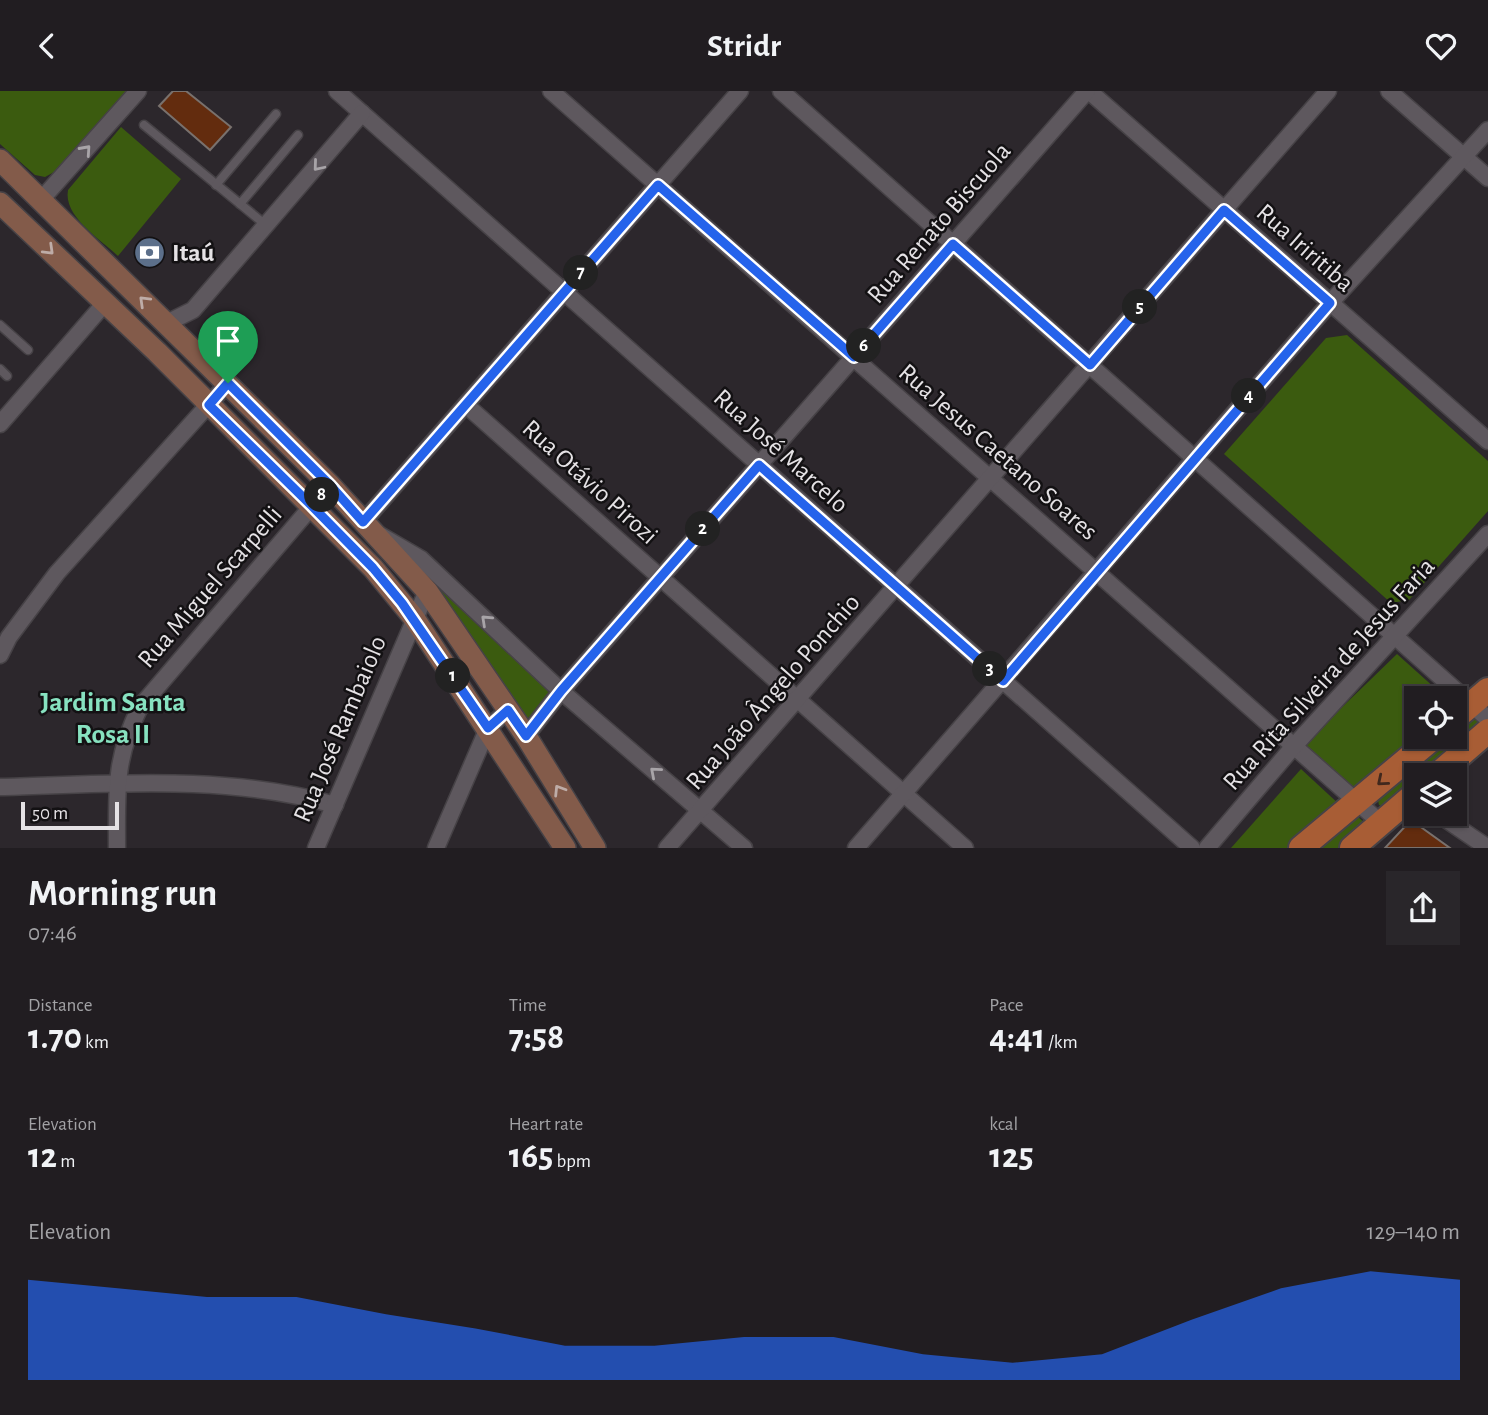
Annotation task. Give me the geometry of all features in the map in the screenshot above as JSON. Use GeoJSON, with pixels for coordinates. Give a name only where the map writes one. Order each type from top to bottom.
{"type":"FeatureCollection","features":[{"type":"Feature","properties":{"kind":"main road"},"geometry":{"type":"LineString","coordinates":[[3,168],[228,383],[330,485],[427,591],[526,736],[595,848]]}},
{"type":"Feature","properties":{"kind":"main road"},"geometry":{"type":"LineString","coordinates":[[0,203],[373,568],[414,618],[565,848]]}},
{"type":"Feature","properties":{"kind":"main road"},"geometry":{"type":"LineString","coordinates":[[1451,763],[1488,731]]}},
{"type":"Feature","properties":{"kind":"main road"},"geometry":{"type":"LineString","coordinates":[[1301,848],[1420,749]]}},
{"type":"Feature","properties":{"kind":"main road"},"geometry":{"type":"LineString","coordinates":[[1353,847],[1404,805]]}},
{"type":"Feature","properties":{"kind":"street"},"geometry":{"type":"LineString","coordinates":[[40,201],[138,91]]}},
{"type":"Feature","properties":{"kind":"street","name":"Rua José Marcelo"},"geometry":{"type":"LineString","coordinates":[[337,91],[1192,848]]}},
{"type":"Feature","properties":{"kind":"street","name":"Rua Jesus Caetano Soares"},"geometry":{"type":"LineString","coordinates":[[551,91],[1381,823]]}},
{"type":"Feature","properties":{"kind":"street"},"geometry":{"type":"LineString","coordinates":[[740,91],[466,405],[367,526],[421,559],[561,691],[744,848]]}},
{"type":"Feature","properties":{"kind":"street"},"geometry":{"type":"LineString","coordinates":[[781,91],[1475,708]]}},
{"type":"Feature","properties":{"kind":"street","name":"Rua Renato Biscuola"},"geometry":{"type":"LineString","coordinates":[[526,736],[561,691],[1088,91]]}},
{"type":"Feature","properties":{"kind":"street","name":"Rua Iriritiba"},"geometry":{"type":"LineString","coordinates":[[1088,91],[1488,441]]}},
{"type":"Feature","properties":{"kind":"street","name":"Rua João Ângelo Ponchio"},"geometry":{"type":"LineString","coordinates":[[667,848],[1328,91]]}},
{"type":"Feature","properties":{"kind":"street"},"geometry":{"type":"LineString","coordinates":[[1389,91],[1488,179]]}},
{"type":"Feature","properties":{"kind":"street"},"geometry":{"type":"LineString","coordinates":[[167,323],[193,310],[362,113]]}},
{"type":"Feature","properties":{"kind":"street"},"geometry":{"type":"LineString","coordinates":[[856,848],[1098,573],[1330,303],[1488,130]]}},
{"type":"Feature","properties":{"kind":"street"},"geometry":{"type":"LineString","coordinates":[[0,424],[105,303]]}},
{"type":"Feature","properties":{"kind":"street"},"geometry":{"type":"LineString","coordinates":[[0,655],[9,637],[57,573],[228,383]]}},
{"type":"Feature","properties":{"kind":"street","name":"Rua Otávio Pirozi"},"geometry":{"type":"LineString","coordinates":[[466,405],[965,848]]}},
{"type":"Feature","properties":{"kind":"street","name":"Rua Miguel Scarpelli"},"geometry":{"type":"LineString","coordinates":[[117,848],[117,784],[123,740],[140,706],[330,485]]}},
{"type":"Feature","properties":{"kind":"street","name":"Rua Rita Silveira de Jesus Faria"},"geometry":{"type":"LineString","coordinates":[[1207,848],[1294,746],[1488,534]]}},
{"type":"Feature","properties":{"kind":"street","name":"Rua José Rambaiolo"},"geometry":{"type":"LineString","coordinates":[[316,848],[427,591]]}},
{"type":"Feature","properties":{"kind":"street"},"geometry":{"type":"LineString","coordinates":[[442,843],[488,728],[508,710]]}},
{"type":"Feature","properties":{"kind":"street"},"geometry":{"type":"LineString","coordinates":[[0,787],[117,784],[237,786],[290,792],[335,805]]}},
{"type":"Feature","properties":{"kind":"street"},"geometry":{"type":"LineString","coordinates":[[1456,826],[1488,848]]}},
{"type":"Feature","properties":{"kind":"lane"},"geometry":{"type":"LineString","coordinates":[[216,185],[276,114]]}},
{"type":"Feature","properties":{"kind":"lane"},"geometry":{"type":"LineString","coordinates":[[144,125],[267,226]]}},
{"type":"Feature","properties":{"kind":"lane"},"geometry":{"type":"LineString","coordinates":[[240,204],[298,135]]}},
{"type":"Feature","properties":{"kind":"lane"},"geometry":{"type":"LineString","coordinates":[[0,325],[28,350]]}},
{"type":"Feature","properties":{"kind":"green space"},"geometry":{"type":"Polygon","coordinates":[[[0,91],[126,91],[56,171],[45,177],[35,175],[0,144],[0,91]]]}},
{"type":"Feature","properties":{"kind":"green space"},"geometry":{"type":"Polygon","coordinates":[[[121,127],[181,179],[118,256],[77,218],[68,200],[68,190],[121,127]]]}},
{"type":"Feature","properties":{"kind":"green space"},"geometry":{"type":"Polygon","coordinates":[[[1347,335],[1488,461],[1488,511],[1409,600],[1391,603],[1224,454],[1326,338],[1347,335]]]}},
{"type":"Feature","properties":{"kind":"green space"},"geometry":{"type":"Polygon","coordinates":[[[438,587],[551,688],[548,699],[532,721],[524,719],[432,589],[438,587]]]}},
{"type":"Feature","properties":{"kind":"green space"},"geometry":{"type":"Polygon","coordinates":[[[1397,654],[1433,686],[1404,686],[1404,748],[1356,792],[1303,745],[1397,654]]]}},
{"type":"Feature","properties":{"kind":"green space"},"geometry":{"type":"Polygon","coordinates":[[[1476,717],[1480,722],[1467,735],[1467,722],[1476,717]]]}},
{"type":"Feature","properties":{"kind":"green space"},"geometry":{"type":"Polygon","coordinates":[[[1431,749],[1453,749],[1439,763],[1415,763],[1431,749]]]}},
{"type":"Feature","properties":{"kind":"green space"},"geometry":{"type":"Polygon","coordinates":[[[1301,769],[1341,806],[1292,848],[1231,848],[1301,769]]]}},
{"type":"Feature","properties":{"kind":"green space"},"geometry":{"type":"Polygon","coordinates":[[[1404,773],[1404,793],[1384,807],[1379,805],[1377,796],[1404,773]]]}},
{"type":"Feature","properties":{"kind":"green space"},"geometry":{"type":"Polygon","coordinates":[[[1356,815],[1368,826],[1342,848],[1318,848],[1356,815]]]}},
{"type":"Feature","properties":{"kind":"building"},"geometry":{"type":"Polygon","coordinates":[[[173,91],[186,91],[231,127],[210,150],[159,106],[173,91]]]}},
{"type":"Feature","properties":{"kind":"building"},"geometry":{"type":"Polygon","coordinates":[[[1405,826],[1419,826],[1450,848],[1385,848],[1405,826]]]}},
{"type":"Feature","properties":{"kind":"place","name":"Itaú"},"geometry":{"type":"Point","coordinates":[149,253]}},
{"type":"Feature","properties":{"kind":"district","name":"Jardim Santa Rosa II"},"geometry":{"type":"Point","coordinates":[113,719]}},
{"type":"Feature","properties":{"kind":"route"},"geometry":{"type":"LineString","coordinates":[[228,383],[209,405],[312,506],[330,485],[363,522],[658,185],[854,357],[953,244],[1090,365],[1224,210],[1330,303],[1003,681],[759,465],[561,691],[526,736],[508,710],[488,728],[402,603],[373,568],[312,506],[330,485],[228,383]]}}]}
